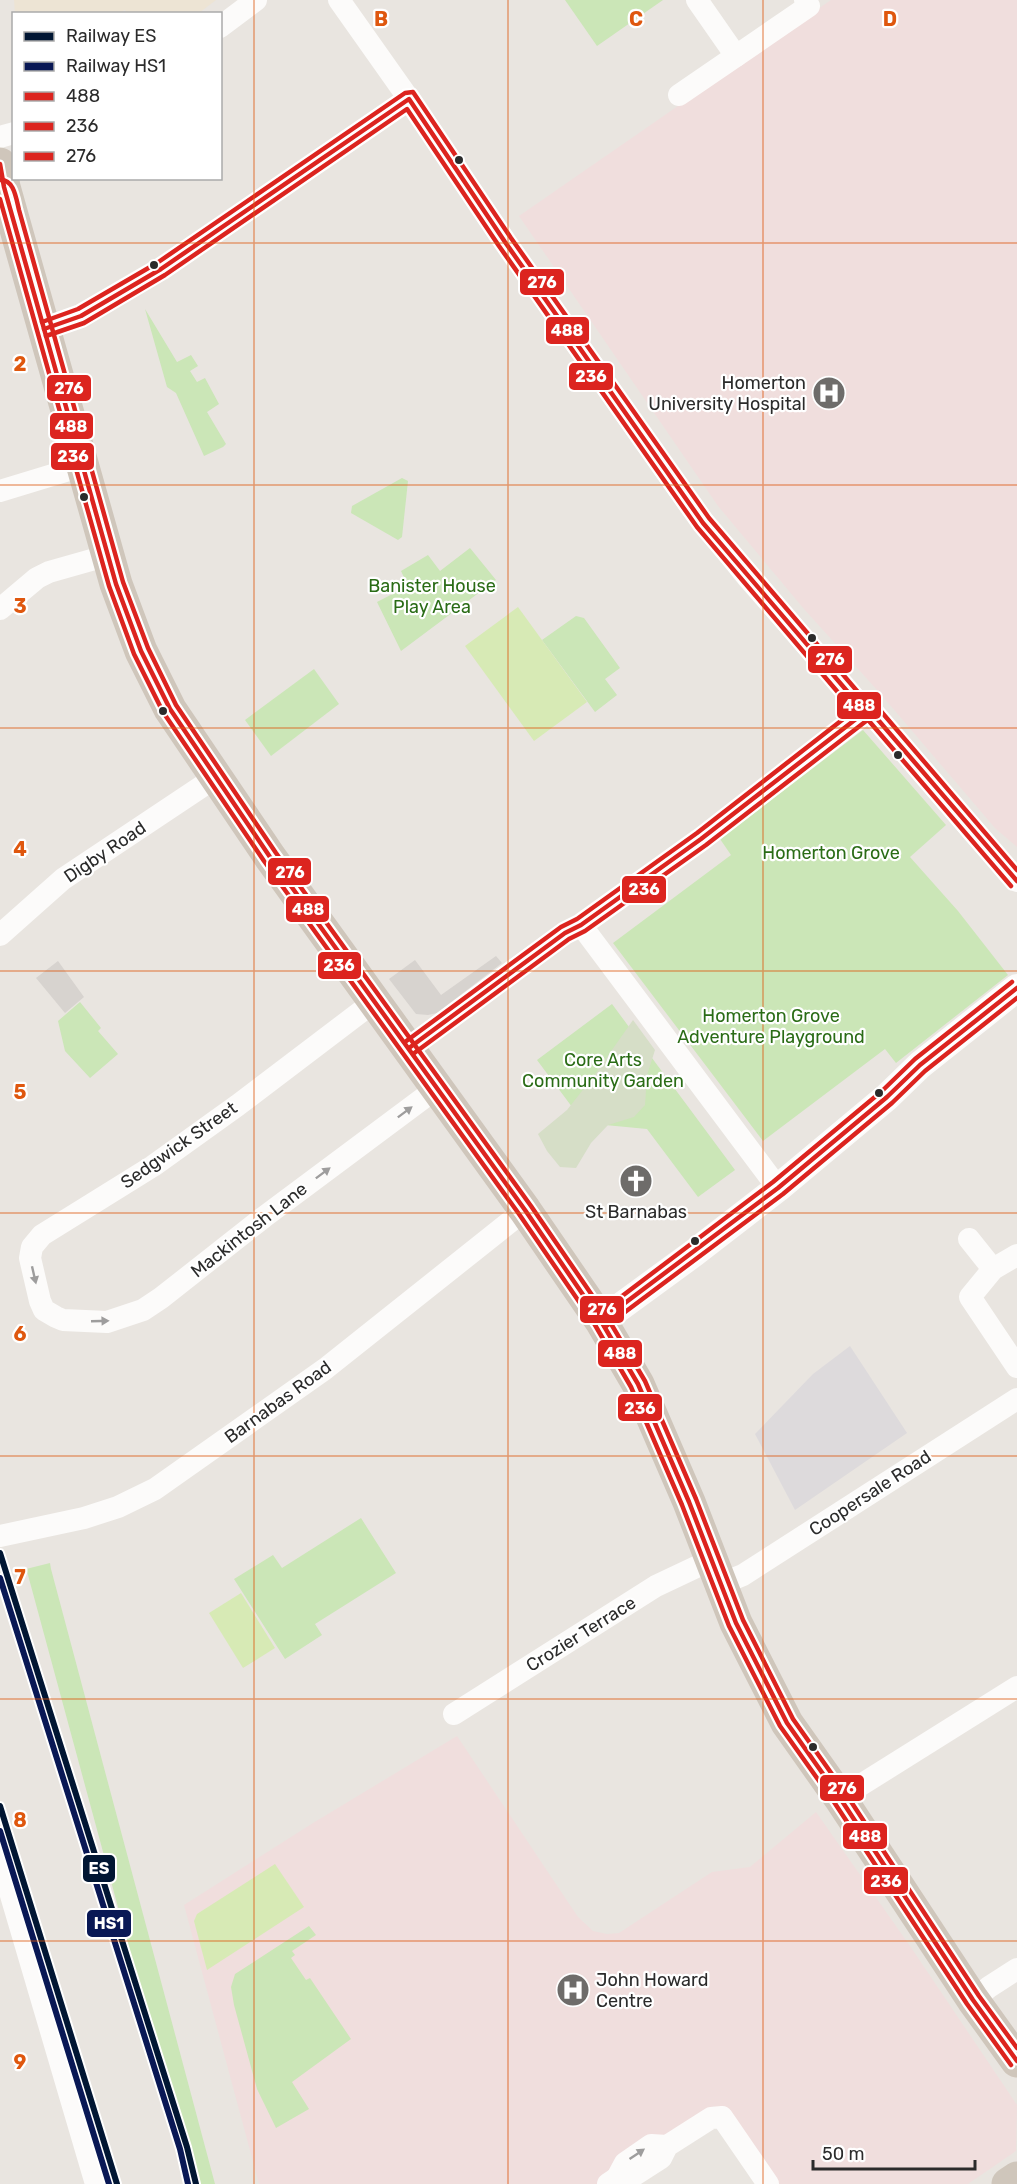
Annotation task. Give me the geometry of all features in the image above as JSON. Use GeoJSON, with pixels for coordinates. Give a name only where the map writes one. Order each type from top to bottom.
{"type":"FeatureCollection","features":[{"type":"Feature","properties":{"kind":"highway"},"geometry":{"type":"LineString","coordinates":[[0,164],[4,187],[117,584],[141,651],[170,709],[270,857],[525,1210],[601,1321],[638,1384],[657,1425],[736,1623],[787,1723],[840,1798],[973,2000],[1017,2061]]}},
{"type":"Feature","properties":{"kind":"highway"},"geometry":{"type":"LineString","coordinates":[[1008,2184],[1017,2178]]}},
{"type":"Feature","properties":{"kind":"street"},"geometry":{"type":"LineString","coordinates":[[222,26],[256,0]]}},
{"type":"Feature","properties":{"kind":"street"},"geometry":{"type":"LineString","coordinates":[[697,0],[736,56]]}},
{"type":"Feature","properties":{"kind":"street"},"geometry":{"type":"LineString","coordinates":[[679,95],[809,6],[805,0]]}},
{"type":"Feature","properties":{"kind":"street"},"geometry":{"type":"LineString","coordinates":[[343,1],[505,242],[674,482],[726,551],[865,712],[873,714],[1017,881]]}},
{"type":"Feature","properties":{"kind":"street"},"geometry":{"type":"LineString","coordinates":[[44,329],[81,316],[161,269],[409,99]]}},
{"type":"Feature","properties":{"kind":"street"},"geometry":{"type":"LineString","coordinates":[[0,491],[82,466]]}},
{"type":"Feature","properties":{"kind":"street"},"geometry":{"type":"LineString","coordinates":[[0,609],[37,578],[49,572],[109,555]]}},
{"type":"Feature","properties":{"kind":"street"},"geometry":{"type":"LineString","coordinates":[[409,1048],[538,952],[581,925],[701,839],[865,712]]}},
{"type":"Feature","properties":{"kind":"street","name":"Digby Road"},"geometry":{"type":"LineString","coordinates":[[0,935],[63,879],[216,777]]}},
{"type":"Feature","properties":{"kind":"street"},"geometry":{"type":"LineString","coordinates":[[581,925],[778,1188]]}},
{"type":"Feature","properties":{"kind":"street"},"geometry":{"type":"LineString","coordinates":[[601,1321],[778,1188],[887,1096],[920,1065],[1017,988]]}},
{"type":"Feature","properties":{"kind":"street","name":"Sedgwick Street"},"geometry":{"type":"LineString","coordinates":[[44,1310],[30,1258],[32,1247],[37,1240],[153,1166],[375,1001]]}},
{"type":"Feature","properties":{"kind":"street","name":"Mackintosh Lane"},"geometry":{"type":"LineString","coordinates":[[44,1310],[63,1320],[107,1322],[143,1310],[437,1088]]}},
{"type":"Feature","properties":{"kind":"street","name":"Barnabas Road"},"geometry":{"type":"LineString","coordinates":[[0,1536],[84,1518],[118,1507],[154,1489],[325,1369],[525,1210]]}},
{"type":"Feature","properties":{"kind":"street"},"geometry":{"type":"LineString","coordinates":[[969,1239],[993,1269]]}},
{"type":"Feature","properties":{"kind":"street"},"geometry":{"type":"LineString","coordinates":[[1017,1255],[993,1269],[970,1297],[1017,1367]]}},
{"type":"Feature","properties":{"kind":"street","name":"Coopersale Road"},"geometry":{"type":"LineString","coordinates":[[716,1572],[741,1576],[1017,1399]]}},
{"type":"Feature","properties":{"kind":"street","name":"Crozier Terrace"},"geometry":{"type":"LineString","coordinates":[[454,1714],[656,1586],[716,1572]]}},
{"type":"Feature","properties":{"kind":"street"},"geometry":{"type":"LineString","coordinates":[[840,1798],[1017,1687]]}},
{"type":"Feature","properties":{"kind":"street"},"geometry":{"type":"LineString","coordinates":[[0,1858],[96,2184]]}},
{"type":"Feature","properties":{"kind":"street"},"geometry":{"type":"LineString","coordinates":[[973,2000],[1017,1969]]}},
{"type":"Feature","properties":{"kind":"street"},"geometry":{"type":"LineString","coordinates":[[613,2181],[625,2163],[651,2145],[667,2146],[711,2118],[722,2117],[759,2181]]}},
{"type":"Feature","properties":{"kind":"shaded area"},"geometry":{"type":"Polygon","coordinates":[[[14,0],[216,0],[200,12],[126,12],[125,10],[121,12],[15,12],[14,0]]]}},
{"type":"Feature","properties":{"kind":"shaded area","name":"Homerton University Hospital"},"geometry":{"type":"Polygon","coordinates":[[[831,0],[1017,0],[1017,847],[995,828],[878,691],[804,609],[718,506],[519,216],[831,0]]]}},
{"type":"Feature","properties":{"kind":"shaded area"},"geometry":{"type":"Polygon","coordinates":[[[496,956],[502,963],[437,1013],[428,1015],[416,1014],[389,979],[415,960],[441,995],[496,956]]]}},
{"type":"Feature","properties":{"kind":"shaded area"},"geometry":{"type":"Polygon","coordinates":[[[58,961],[84,997],[65,1013],[36,978],[58,961]]]}},
{"type":"Feature","properties":{"kind":"shaded area"},"geometry":{"type":"Polygon","coordinates":[[[850,1346],[907,1433],[795,1510],[755,1434],[813,1374],[850,1346]]]}},
{"type":"Feature","properties":{"kind":"shaded area","name":"John Howard Centre"},"geometry":{"type":"Polygon","coordinates":[[[457,1736],[578,1917],[593,1931],[607,1934],[619,1933],[712,1872],[750,1867],[816,1812],[1017,2105],[1016,2151],[968,2184],[776,2184],[714,2106],[603,2184],[259,2184],[184,1905],[313,1823],[457,1736]]]}},
{"type":"Feature","properties":{"kind":"green space"},"geometry":{"type":"Polygon","coordinates":[[[565,0],[663,0],[597,46],[565,0]]]}},
{"type":"Feature","properties":{"kind":"green space"},"geometry":{"type":"Polygon","coordinates":[[[145,309],[177,362],[191,355],[198,366],[190,371],[197,382],[205,378],[219,404],[207,412],[226,444],[223,447],[204,456],[176,393],[167,387],[145,309]]]}},
{"type":"Feature","properties":{"kind":"green space"},"geometry":{"type":"Polygon","coordinates":[[[402,478],[408,481],[402,537],[398,540],[351,513],[352,506],[402,478]]]}},
{"type":"Feature","properties":{"kind":"green space","name":"Banister House Play Area"},"geometry":{"type":"Polygon","coordinates":[[[470,548],[496,580],[401,651],[377,602],[408,586],[401,571],[428,555],[440,571],[470,548]]]}},
{"type":"Feature","properties":{"kind":"green space"},"geometry":{"type":"Polygon","coordinates":[[[518,607],[587,702],[534,741],[465,646],[518,607]]]}},
{"type":"Feature","properties":{"kind":"green space"},"geometry":{"type":"Polygon","coordinates":[[[576,616],[584,618],[620,668],[605,679],[617,695],[595,712],[542,640],[576,616]]]}},
{"type":"Feature","properties":{"kind":"green space"},"geometry":{"type":"Polygon","coordinates":[[[314,669],[339,704],[271,756],[245,720],[314,669]]]}},
{"type":"Feature","properties":{"kind":"green space"},"geometry":{"type":"Polygon","coordinates":[[[863,730],[946,825],[910,857],[958,911],[1008,975],[896,1063],[885,1049],[763,1141],[613,943],[731,855],[720,839],[863,730]]]}},
{"type":"Feature","properties":{"kind":"green space"},"geometry":{"type":"Polygon","coordinates":[[[80,1002],[101,1028],[98,1031],[118,1054],[90,1078],[65,1051],[58,1021],[80,1002]]]}},
{"type":"Feature","properties":{"kind":"green space","name":"Core Arts Community Garden"},"geometry":{"type":"Polygon","coordinates":[[[612,1004],[735,1170],[698,1197],[647,1129],[584,1123],[537,1060],[612,1004]]]}},
{"type":"Feature","properties":{"kind":"green space"},"geometry":{"type":"Polygon","coordinates":[[[633,1020],[655,1050],[647,1075],[645,1105],[634,1117],[608,1125],[591,1143],[576,1168],[560,1167],[547,1151],[538,1134],[567,1110],[633,1020]]]}},
{"type":"Feature","properties":{"kind":"green space"},"geometry":{"type":"Polygon","coordinates":[[[361,1518],[396,1573],[315,1624],[322,1635],[285,1659],[234,1579],[273,1555],[282,1568],[361,1518]]]}},
{"type":"Feature","properties":{"kind":"green space"},"geometry":{"type":"Polygon","coordinates":[[[50,1563],[215,2184],[193,2184],[26,1569],[50,1563]]]}},
{"type":"Feature","properties":{"kind":"green space"},"geometry":{"type":"Polygon","coordinates":[[[241,1593],[275,1648],[243,1668],[209,1613],[241,1593]]]}},
{"type":"Feature","properties":{"kind":"green space"},"geometry":{"type":"Polygon","coordinates":[[[275,1864],[304,1907],[207,1970],[194,1921],[197,1914],[275,1864]]]}},
{"type":"Feature","properties":{"kind":"green space"},"geometry":{"type":"Polygon","coordinates":[[[309,1926],[316,1935],[292,1951],[295,1955],[291,1958],[306,1980],[310,1978],[351,2039],[292,2082],[309,2109],[276,2128],[257,2089],[231,1987],[235,1974],[309,1926]]]}},
{"type":"Feature","properties":{"kind":"rail line","name":"ES"},"geometry":{"type":"LineString","coordinates":[[0,1553],[187,2147],[196,2184]]}},
{"type":"Feature","properties":{"kind":"rail line","name":"HS1"},"geometry":{"type":"LineString","coordinates":[[0,1578],[180,2149],[188,2184]]}},
{"type":"Feature","properties":{"kind":"rail line","name":"ES"},"geometry":{"type":"LineString","coordinates":[[0,1806],[117,2184]]}},
{"type":"Feature","properties":{"kind":"rail line","name":"HS1"},"geometry":{"type":"LineString","coordinates":[[0,1831],[109,2184]]}},
{"type":"Feature","properties":{"kind":"transit line","name":"276"},"geometry":{"type":"LineString","coordinates":[[42,322],[78,309],[157,263],[405,93],[413,92],[511,238],[709,518],[869,705],[879,709],[1017,870]]}},
{"type":"Feature","properties":{"kind":"transit line","name":"488"},"geometry":{"type":"LineString","coordinates":[[44,329],[81,316],[161,269],[409,99],[505,242],[703,523],[865,712],[873,714],[1017,881]]}},
{"type":"Feature","properties":{"kind":"transit line","name":"236"},"geometry":{"type":"LineString","coordinates":[[46,336],[84,323],[165,275],[407,109],[499,246],[697,527],[859,717],[869,721],[1011,886]]}},
{"type":"Feature","properties":{"kind":"transit line","name":"488"},"geometry":{"type":"LineString","coordinates":[[0,164],[4,187],[116,584],[141,651],[170,709],[270,857],[525,1210],[601,1321],[638,1384],[689,1502],[736,1623],[787,1723],[840,1798],[973,2000],[1017,2061]]}},
{"type":"Feature","properties":{"kind":"transit line","name":"276"},"geometry":{"type":"LineString","coordinates":[[0,180],[8,183],[15,195],[123,582],[148,648],[176,705],[276,853],[531,1206],[607,1317],[645,1381],[696,1499],[743,1620],[793,1719],[846,1794],[979,1996],[1017,2048]]}},
{"type":"Feature","properties":{"kind":"transit line","name":"236"},"geometry":{"type":"LineString","coordinates":[[0,199],[109,586],[134,654],[163,712],[264,861],[519,1214],[595,1325],[631,1387],[682,1505],[729,1626],[780,1726],[834,1802],[967,2004],[1011,2065]]}},
{"type":"Feature","properties":{"kind":"transit line","name":"276"},"geometry":{"type":"LineString","coordinates":[[405,1042],[561,927],[577,919],[697,833],[860,706]]}},
{"type":"Feature","properties":{"kind":"transit line","name":"488"},"geometry":{"type":"LineString","coordinates":[[409,1048],[565,933],[581,925],[701,839],[865,712]]}},
{"type":"Feature","properties":{"kind":"transit line","name":"236"},"geometry":{"type":"LineString","coordinates":[[413,1054],[569,939],[585,931],[706,845],[870,718]]}},
{"type":"Feature","properties":{"kind":"transit line","name":"276"},"geometry":{"type":"LineString","coordinates":[[597,1315],[773,1182],[882,1091],[915,1059],[1012,982]]}},
{"type":"Feature","properties":{"kind":"transit line","name":"488"},"geometry":{"type":"LineString","coordinates":[[601,1321],[778,1188],[887,1097],[920,1065],[1017,988]]}},
{"type":"Feature","properties":{"kind":"transit line","name":"236"},"geometry":{"type":"LineString","coordinates":[[605,1327],[783,1194],[892,1103],[925,1071],[1017,998]]}},
{"type":"Feature","properties":{"kind":"place","name":"Homerton University Hospital"},"geometry":{"type":"Point","coordinates":[829,393]}},
{"type":"Feature","properties":{"kind":"place","name":"St Barnabas"},"geometry":{"type":"Point","coordinates":[636,1181]}},
{"type":"Feature","properties":{"kind":"place","name":"John Howard Centre"},"geometry":{"type":"Point","coordinates":[573,1990]}},
{"type":"Feature","properties":{"kind":"park label","name":"Homerton Grove"},"geometry":{"type":"Point","coordinates":[831,853]}},
{"type":"Feature","properties":{"kind":"park label","name":"Homerton Grove Adventure Playground"},"geometry":{"type":"Point","coordinates":[771,1026]}}]}
